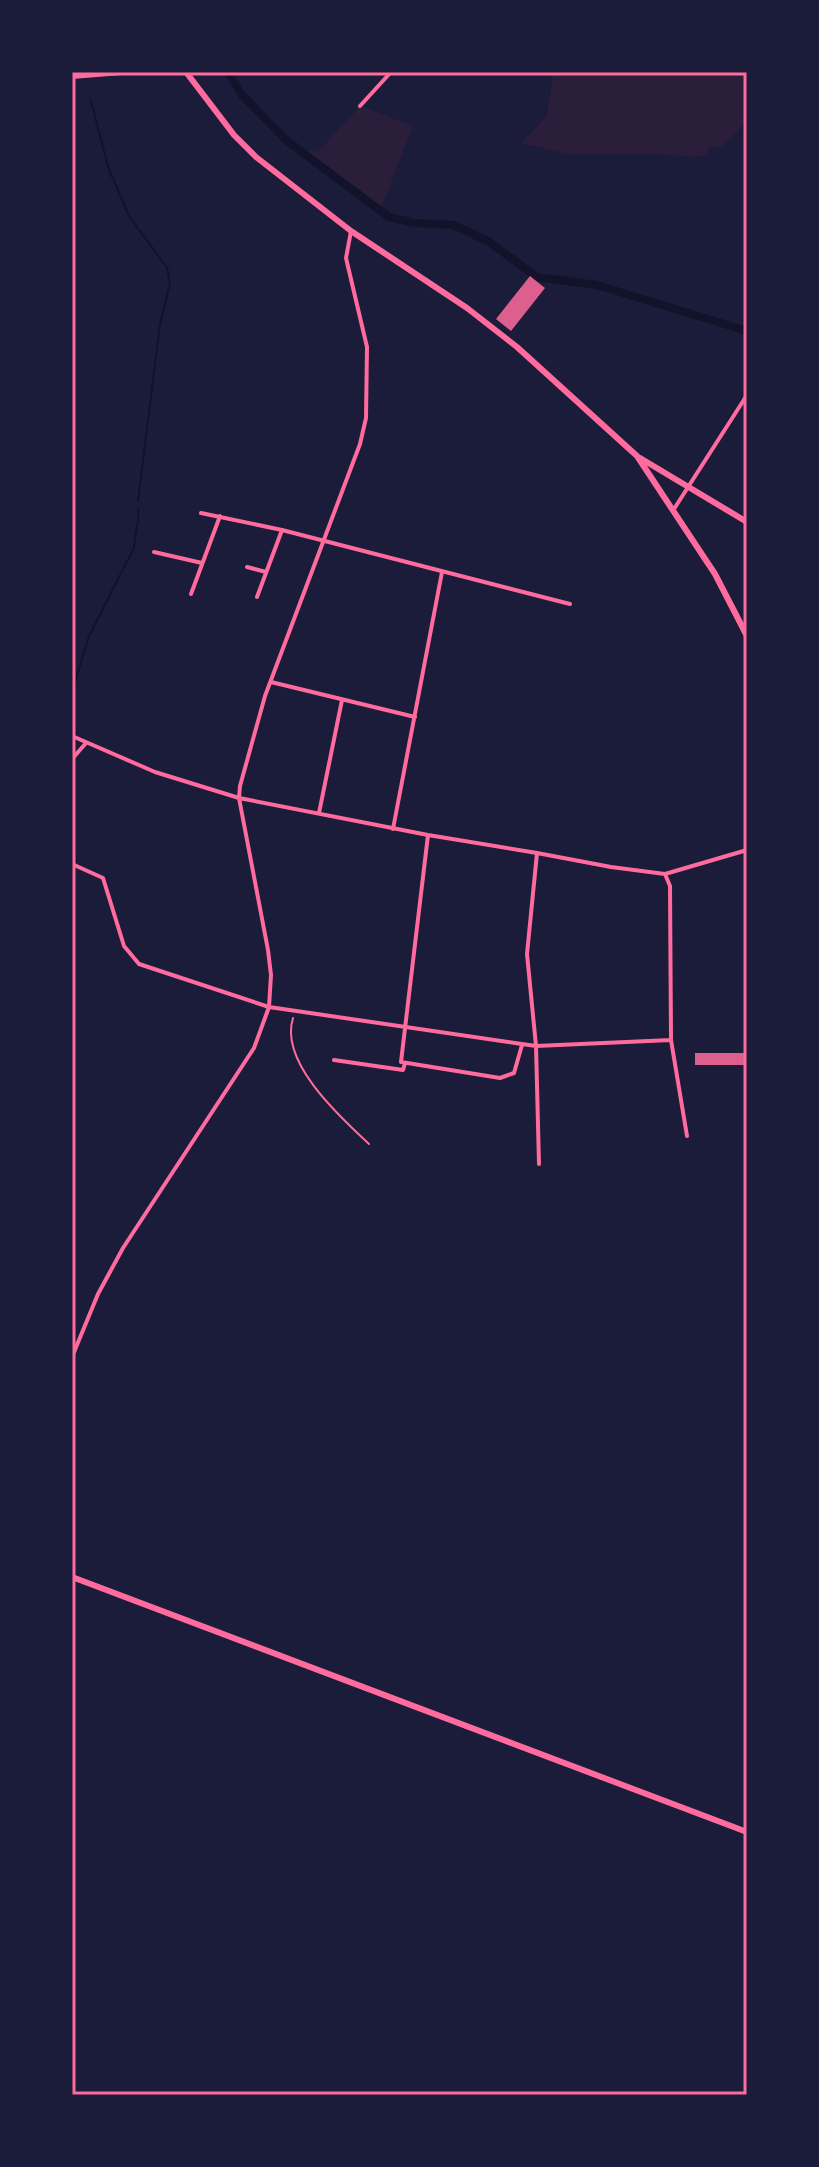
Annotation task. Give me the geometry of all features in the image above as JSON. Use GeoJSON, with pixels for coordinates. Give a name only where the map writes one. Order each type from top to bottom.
{"type":"FeatureCollection","features":[{"type":"Feature","properties":{"kind":"street"},"geometry":{"type":"LineString","coordinates":[[72,77],[134,72]]}},
{"type":"Feature","properties":{"kind":"street"},"geometry":{"type":"LineString","coordinates":[[186,72],[234,135],[256,157],[351,231],[467,308],[517,347],[637,456],[747,522]]}},
{"type":"Feature","properties":{"kind":"street"},"geometry":{"type":"LineString","coordinates":[[360,106],[391,72]]}},
{"type":"Feature","properties":{"kind":"street"},"geometry":{"type":"LineString","coordinates":[[72,1357],[98,1294],[123,1248],[254,1048],[269,1007],[271,975],[268,950],[239,798],[242,775],[271,682],[360,444],[366,418],[365,334],[346,258],[351,231]]}},
{"type":"Feature","properties":{"kind":"street"},"geometry":{"type":"LineString","coordinates":[[674,509],[747,395]]}},
{"type":"Feature","properties":{"kind":"street"},"geometry":{"type":"LineString","coordinates":[[637,456],[715,574],[747,636]]}},
{"type":"Feature","properties":{"kind":"street"},"geometry":{"type":"LineString","coordinates":[[201,513],[282,530],[570,604]]}},
{"type":"Feature","properties":{"kind":"street"},"geometry":{"type":"LineString","coordinates":[[191,594],[220,516]]}},
{"type":"Feature","properties":{"kind":"street"},"geometry":{"type":"LineString","coordinates":[[257,597],[282,530]]}},
{"type":"Feature","properties":{"kind":"street"},"geometry":{"type":"LineString","coordinates":[[154,552],[202,563]]}},
{"type":"Feature","properties":{"kind":"street"},"geometry":{"type":"LineString","coordinates":[[247,567],[266,572]]}},
{"type":"Feature","properties":{"kind":"street"},"geometry":{"type":"LineString","coordinates":[[393,829],[442,572]]}},
{"type":"Feature","properties":{"kind":"street"},"geometry":{"type":"LineString","coordinates":[[271,682],[415,717]]}},
{"type":"Feature","properties":{"kind":"street"},"geometry":{"type":"LineString","coordinates":[[319,813],[342,700]]}},
{"type":"Feature","properties":{"kind":"street"},"geometry":{"type":"LineString","coordinates":[[72,736],[155,772],[239,798],[611,867],[665,874],[747,850]]}},
{"type":"Feature","properties":{"kind":"street"},"geometry":{"type":"LineString","coordinates":[[72,759],[86,743]]}},
{"type":"Feature","properties":{"kind":"street"},"geometry":{"type":"LineString","coordinates":[[428,835],[401,1062],[500,1078],[514,1073],[522,1044]]}},
{"type":"Feature","properties":{"kind":"street"},"geometry":{"type":"LineString","coordinates":[[537,853],[527,954],[536,1046],[539,1164]]}},
{"type":"Feature","properties":{"kind":"street"},"geometry":{"type":"LineString","coordinates":[[72,864],[103,878],[124,946],[139,964],[269,1007],[536,1046],[671,1040]]}},
{"type":"Feature","properties":{"kind":"street"},"geometry":{"type":"LineString","coordinates":[[665,874],[670,886],[671,1040],[687,1136]]}},
{"type":"Feature","properties":{"kind":"street"},"geometry":{"type":"LineString","coordinates":[[334,1060],[403,1070],[405,1063]]}},
{"type":"Feature","properties":{"kind":"street"},"geometry":{"type":"LineString","coordinates":[[72,1577],[747,1832]]}},
{"type":"Feature","properties":{"kind":"path"},"geometry":{"type":"LineString","coordinates":[[295,1010],[290,1040],[301,1065],[341,1117],[369,1144]]}},
{"type":"Feature","properties":{"kind":"shaded area"},"geometry":{"type":"Polygon","coordinates":[[[546,72],[747,72],[747,121],[722,147],[708,147],[707,155],[691,157],[568,154],[521,143],[546,117],[553,79],[546,72]]]}},
{"type":"Feature","properties":{"kind":"shaded area"},"geometry":{"type":"Polygon","coordinates":[[[360,106],[413,126],[380,211],[306,155],[311,149],[317,153],[360,106]]]}},
{"type":"Feature","properties":{"kind":"building"},"geometry":{"type":"Polygon","coordinates":[[[530,276],[545,288],[511,331],[496,319],[530,276]]]}},
{"type":"Feature","properties":{"kind":"building"},"geometry":{"type":"Polygon","coordinates":[[[695,1053],[747,1053],[747,1065],[695,1065],[695,1053]]]}},
{"type":"Feature","properties":{"kind":"waterway"},"geometry":{"type":"LineString","coordinates":[[228,72],[242,95],[286,140],[389,217],[414,223],[453,225],[488,241],[537,277],[597,285],[747,331]]}},
{"type":"Feature","properties":{"kind":"waterway"},"geometry":{"type":"LineString","coordinates":[[91,101],[108,167],[129,216],[167,268],[170,283],[160,324],[138,501]]}},
{"type":"Feature","properties":{"kind":"waterway"},"geometry":{"type":"LineString","coordinates":[[72,692],[89,636],[134,548],[138,509]]}}]}
